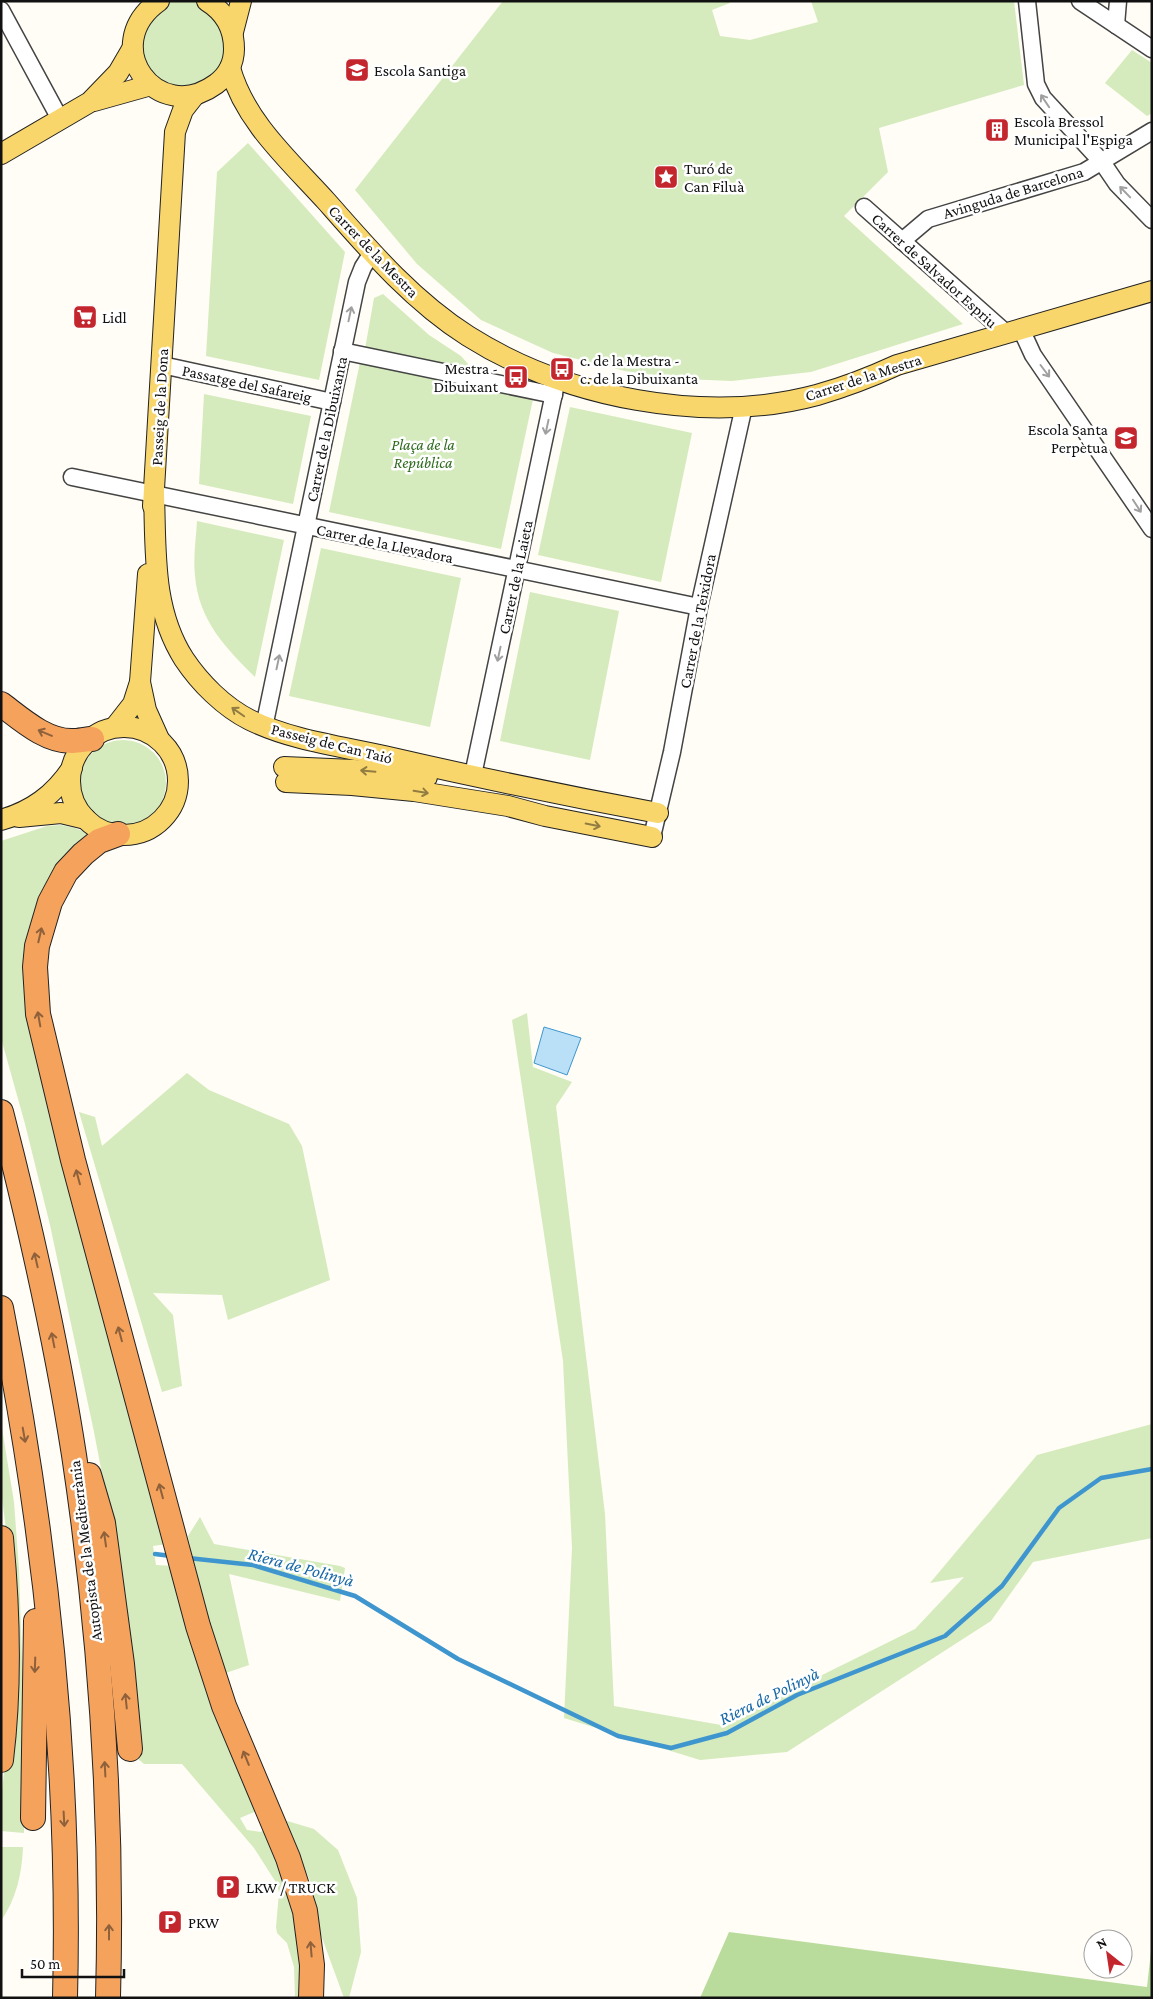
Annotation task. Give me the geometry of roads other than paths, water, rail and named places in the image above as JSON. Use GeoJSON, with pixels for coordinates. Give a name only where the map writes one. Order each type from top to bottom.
{"type":"FeatureCollection","features":[{"type":"Feature","properties":{"kind":"highway"},"geometry":{"type":"LineString","coordinates":[[1,704],[27,724],[51,736],[72,741],[92,738]]}},
{"type":"Feature","properties":{"kind":"highway"},"geometry":{"type":"LineString","coordinates":[[118,834],[99,841],[88,849],[66,872],[57,886],[43,922],[37,946],[35,967],[35,992],[42,1036],[73,1160],[174,1538],[216,1682],[288,1858],[305,1911],[312,1965],[311,1998]]}},
{"type":"Feature","properties":{"kind":"highway","name":"Autopista de la Mediterrània"},"geometry":{"type":"LineString","coordinates":[[1,1112],[47,1307],[60,1373],[85,1536],[99,1671],[109,1867],[108,1998]]}},
{"type":"Feature","properties":{"kind":"highway"},"geometry":{"type":"LineString","coordinates":[[1,1308],[29,1460],[39,1529],[59,1730],[65,1835],[67,1933],[65,1998]]}},
{"type":"Feature","properties":{"kind":"highway"},"geometry":{"type":"LineString","coordinates":[[60,1373],[103,1522],[122,1664],[130,1749]]}},
{"type":"Feature","properties":{"kind":"highway"},"geometry":{"type":"LineString","coordinates":[[33,1818],[39,1529]]}},
{"type":"Feature","properties":{"kind":"highway"},"geometry":{"type":"LineString","coordinates":[[1,1538],[5,1577],[7,1667],[1,1760]]}},
{"type":"Feature","properties":{"kind":"main road"},"geometry":{"type":"LineString","coordinates":[[1,154],[90,102],[118,73],[132,49],[134,36],[142,16],[159,1]]}},
{"type":"Feature","properties":{"kind":"main road"},"geometry":{"type":"LineString","coordinates":[[208,1],[224,15],[233,32]]}},
{"type":"Feature","properties":{"kind":"main road"},"geometry":{"type":"LineString","coordinates":[[230,68],[234,52],[233,32],[241,1]]}},
{"type":"Feature","properties":{"kind":"main road","name":"Passeig de la Dona"},"geometry":{"type":"LineString","coordinates":[[132,49],[137,66],[157,89],[175,132]]}},
{"type":"Feature","properties":{"kind":"main road","name":"Passeig de la Dona"},"geometry":{"type":"LineString","coordinates":[[115,727],[133,704],[140,682],[154,494],[175,132],[183,110],[200,94],[219,82],[230,68]]}},
{"type":"Feature","properties":{"kind":"main road","name":"Carrer de la Mestra"},"geometry":{"type":"LineString","coordinates":[[230,68],[237,90],[252,118]]}},
{"type":"Feature","properties":{"kind":"main road"},"geometry":{"type":"LineString","coordinates":[[90,102],[157,89],[182,97],[200,94]]}},
{"type":"Feature","properties":{"kind":"main road","name":"Carrer de la Mestra"},"geometry":{"type":"LineString","coordinates":[[200,94],[232,104],[252,118],[372,253],[423,302],[468,336],[514,361],[555,387],[654,403],[744,406],[783,402],[816,395],[866,380],[897,364],[1152,291]]}},
{"type":"Feature","properties":{"kind":"main road","name":"Passeig de Can Taió"},"geometry":{"type":"LineString","coordinates":[[154,494],[159,595],[170,632],[185,660],[202,681],[221,700],[247,719],[284,734],[649,811]]}},
{"type":"Feature","properties":{"kind":"main road","name":"Passeig de la Dona"},"geometry":{"type":"LineString","coordinates":[[140,682],[146,710],[159,739]]}},
{"type":"Feature","properties":{"kind":"main road"},"geometry":{"type":"LineString","coordinates":[[126,726],[142,729],[159,739],[173,758],[178,774],[177,791],[171,808],[160,821],[146,830],[131,834],[109,833],[86,819],[61,813],[4,820],[46,799],[61,784],[72,768],[78,754],[92,738],[115,727],[126,726]]}},
{"type":"Feature","properties":{"kind":"main road"},"geometry":{"type":"LineString","coordinates":[[72,768],[73,794],[80,812],[86,819]]}},
{"type":"Feature","properties":{"kind":"main road","name":"Passeig de Can Taió"},"geometry":{"type":"LineString","coordinates":[[649,811],[623,813],[443,779],[354,770],[285,775],[352,785],[424,792],[508,806],[545,816],[652,838]]}},
{"type":"Feature","properties":{"kind":"street"},"geometry":{"type":"LineString","coordinates":[[1027,1],[1036,84],[1048,107],[1102,162],[1117,184],[1152,220]]}},
{"type":"Feature","properties":{"kind":"street"},"geometry":{"type":"LineString","coordinates":[[1080,1],[1152,49]]}},
{"type":"Feature","properties":{"kind":"street"},"geometry":{"type":"LineString","coordinates":[[1116,25],[1118,1]]}},
{"type":"Feature","properties":{"kind":"street"},"geometry":{"type":"LineString","coordinates":[[1,10],[60,120]]}},
{"type":"Feature","properties":{"kind":"street","name":"Avinguda de Barcelona"},"geometry":{"type":"LineString","coordinates":[[902,241],[928,219],[1084,172],[1152,131]]}},
{"type":"Feature","properties":{"kind":"street","name":"Carrer de Salvador Espriu"},"geometry":{"type":"LineString","coordinates":[[864,207],[902,241],[1014,331],[1033,355],[1152,529]]}},
{"type":"Feature","properties":{"kind":"street","name":"Carrer de la Dibuixanta"},"geometry":{"type":"LineString","coordinates":[[264,726],[357,282],[363,267],[372,253]]}},
{"type":"Feature","properties":{"kind":"street"},"geometry":{"type":"LineString","coordinates":[[342,351],[555,387]]}},
{"type":"Feature","properties":{"kind":"street","name":"Passatge del Safareig"},"geometry":{"type":"LineString","coordinates":[[162,365],[332,402]]}},
{"type":"Feature","properties":{"kind":"street","name":"Carrer de la Laieta"},"geometry":{"type":"LineString","coordinates":[[473,775],[555,387]]}},
{"type":"Feature","properties":{"kind":"street","name":"Carrer de la Teixidora"},"geometry":{"type":"LineString","coordinates":[[652,838],[649,811],[672,752],[699,607],[744,406]]}},
{"type":"Feature","properties":{"kind":"street","name":"Carrer de la Llevadora"},"geometry":{"type":"LineString","coordinates":[[72,477],[699,607]]}},
{"type":"Feature","properties":{"kind":"water"},"geometry":{"type":"Polygon","coordinates":[[[544,1027],[581,1038],[567,1075],[534,1063],[544,1027]]]}},
{"type":"Feature","properties":{"kind":"waterway","name":"Riera de Polinyà"},"geometry":{"type":"LineString","coordinates":[[188,1558],[253,1565],[355,1596],[458,1659],[618,1736],[671,1748],[727,1733],[797,1695],[945,1636],[1002,1586],[1059,1508],[1101,1478],[1152,1469]]}},
{"type":"Feature","properties":{"kind":"waterway","name":"Riera de Polinyà"},"geometry":{"type":"LineString","coordinates":[[155,1554],[171,1556]]}},
{"type":"Feature","properties":{"kind":"place","name":"Escola Santiga"},"geometry":{"type":"Point","coordinates":[357,70]}},
{"type":"Feature","properties":{"kind":"place","name":"Escola Bressol Municipal l'Espiga"},"geometry":{"type":"Point","coordinates":[997,130]}},
{"type":"Feature","properties":{"kind":"place","name":"Turó de Can Filuà"},"geometry":{"type":"Point","coordinates":[666,177]}},
{"type":"Feature","properties":{"kind":"place","name":"Lidl"},"geometry":{"type":"Point","coordinates":[85,317]}},
{"type":"Feature","properties":{"kind":"place","name":"c. de la Mestra - c. de la Dibuixanta"},"geometry":{"type":"Point","coordinates":[562,369]}},
{"type":"Feature","properties":{"kind":"place","name":"Mestra - Dibuixant"},"geometry":{"type":"Point","coordinates":[516,377]}},
{"type":"Feature","properties":{"kind":"place","name":"Escola Santa Perpètua"},"geometry":{"type":"Point","coordinates":[1126,438]}},
{"type":"Feature","properties":{"kind":"place","name":"LKW / TRUCK"},"geometry":{"type":"Point","coordinates":[228,1887]}},
{"type":"Feature","properties":{"kind":"place","name":"PKW"},"geometry":{"type":"Point","coordinates":[170,1922]}},
{"type":"Feature","properties":{"kind":"park label","name":"Plaça de la República"},"geometry":{"type":"Point","coordinates":[423,453]}}]}
